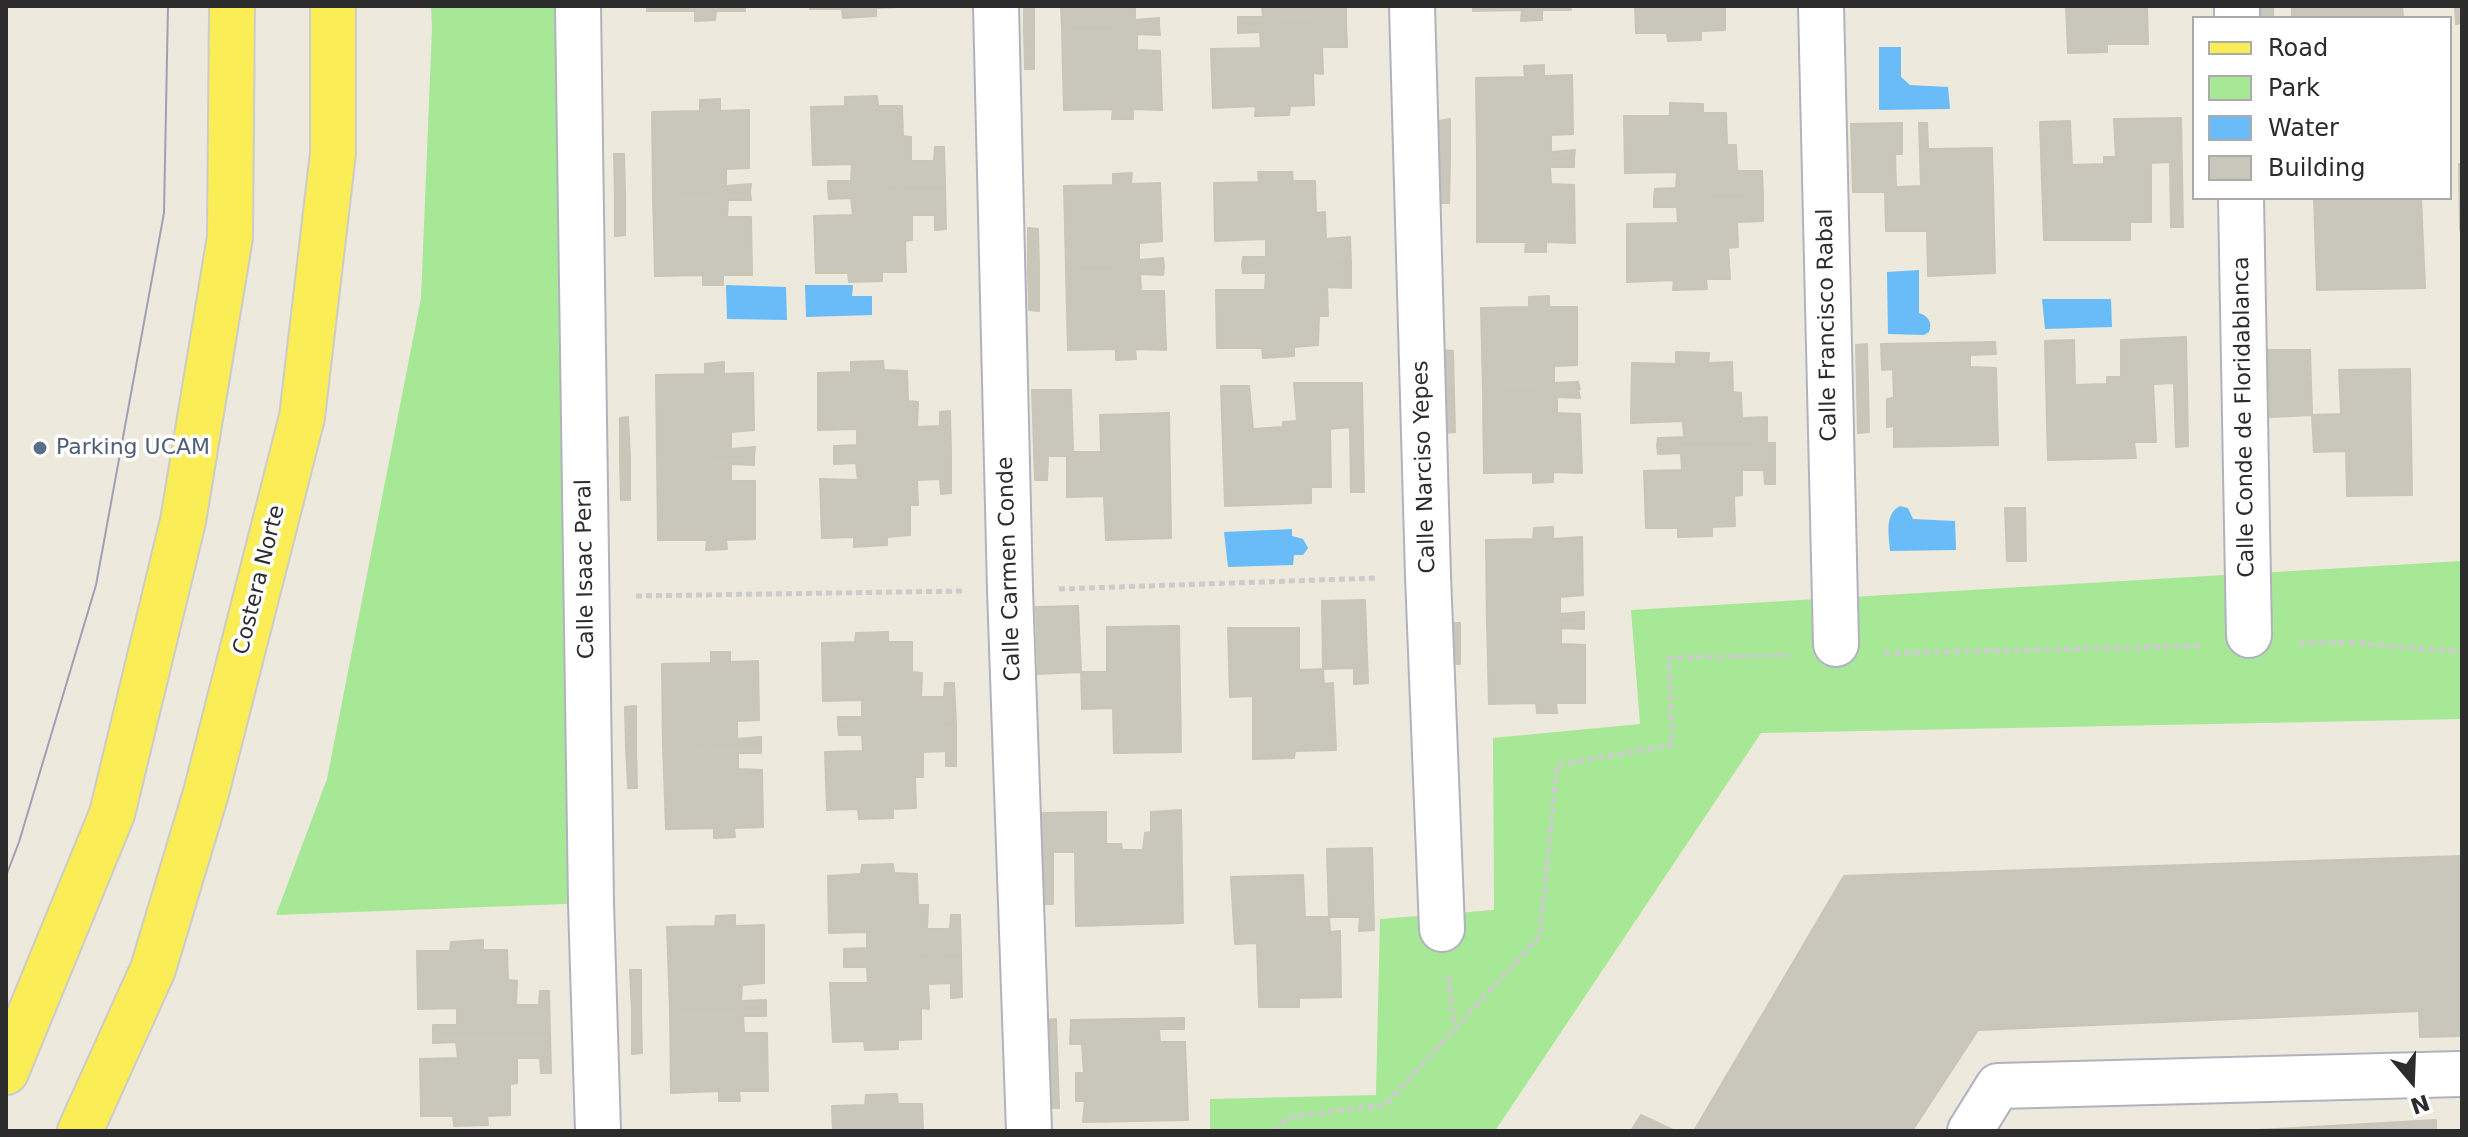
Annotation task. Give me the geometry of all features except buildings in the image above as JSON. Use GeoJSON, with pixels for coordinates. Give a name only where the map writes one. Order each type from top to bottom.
{"type":"FeatureCollection","features":[{"type":"Feature","properties":{"kind":"main road"},"geometry":{"type":"LineString","coordinates":[[6,1072],[112,814],[183,521],[230,237],[232,6]]}},
{"type":"Feature","properties":{"kind":"main road","name":"Costera Norte"},"geometry":{"type":"LineString","coordinates":[[80,1131],[153,969],[206,793],[302,417],[333,153],[333,6]]}},
{"type":"Feature","properties":{"kind":"street","name":"Calle Isaac Peral"},"geometry":{"type":"LineString","coordinates":[[578,6],[591,888],[598,1131]]}},
{"type":"Feature","properties":{"kind":"street","name":"Calle Carmen Conde"},"geometry":{"type":"LineString","coordinates":[[996,6],[1010,606],[1029,1131]]}},
{"type":"Feature","properties":{"kind":"street","name":"Calle Narciso Yepes"},"geometry":{"type":"LineString","coordinates":[[1412,6],[1442,929]]}},
{"type":"Feature","properties":{"kind":"street","name":"Calle Francisco Rabal"},"geometry":{"type":"LineString","coordinates":[[1821,6],[1852,649]]}},
{"type":"Feature","properties":{"kind":"street","name":"Calle Conde de Floridablanca"},"geometry":{"type":"LineString","coordinates":[[2241,200],[2249,635]]}},
{"type":"Feature","properties":{"kind":"street"},"geometry":{"type":"LineString","coordinates":[[1970,1131],[1998,1086],[2461,1071]]}},
{"type":"Feature","properties":{"kind":"path"},"geometry":{"type":"LineString","coordinates":[[2291,644],[2347,642],[2462,652]]}},
{"type":"Feature","properties":{"kind":"path"},"geometry":{"type":"LineString","coordinates":[[1852,649],[2202,646]]}},
{"type":"Feature","properties":{"kind":"path"},"geometry":{"type":"LineString","coordinates":[[1274,1131],[1289,1117],[1385,1105],[1540,936],[1557,765],[1672,745],[1669,658],[1791,655]]}},
{"type":"Feature","properties":{"kind":"green space"},"geometry":{"type":"Polygon","coordinates":[[[431,6],[582,6],[591,903],[276,915],[327,779],[421,298],[431,6]]]}},
{"type":"Feature","properties":{"kind":"green space"},"geometry":{"type":"Polygon","coordinates":[[[2462,561],[2462,719],[1761,733],[1495,1131],[1210,1131],[1210,1099],[1376,1095],[1380,919],[1494,910],[1493,738],[1640,724],[1631,610],[2462,561]]]}},
{"type":"Feature","properties":{"kind":"water"},"geometry":{"type":"Polygon","coordinates":[[[1879,47],[1901,47],[1901,77],[1910,85],[1948,87],[1950,109],[1879,110],[1879,47]]]}},
{"type":"Feature","properties":{"kind":"water"},"geometry":{"type":"Polygon","coordinates":[[[1919,270],[1919,313],[1929,320],[1929,332],[1924,335],[1888,334],[1887,272],[1919,270]]]}},
{"type":"Feature","properties":{"kind":"water"},"geometry":{"type":"Polygon","coordinates":[[[726,285],[786,287],[787,320],[727,319],[726,285]]]}},
{"type":"Feature","properties":{"kind":"water"},"geometry":{"type":"Polygon","coordinates":[[[805,285],[853,285],[852,296],[872,296],[872,315],[806,317],[805,285]]]}},
{"type":"Feature","properties":{"kind":"water"},"geometry":{"type":"Polygon","coordinates":[[[2042,299],[2111,299],[2112,327],[2045,329],[2042,299]]]}},
{"type":"Feature","properties":{"kind":"water"},"geometry":{"type":"Polygon","coordinates":[[[1900,506],[1908,508],[1913,519],[1955,521],[1956,550],[1890,551],[1890,520],[1900,506]]]}},
{"type":"Feature","properties":{"kind":"water"},"geometry":{"type":"Polygon","coordinates":[[[1292,529],[1292,536],[1303,539],[1308,548],[1303,555],[1294,555],[1293,565],[1228,567],[1224,532],[1292,529]]]}},
{"type":"Feature","properties":{"kind":"tram line"},"geometry":{"type":"LineString","coordinates":[[6,876],[96,585],[164,213],[168,6]]}},
{"type":"Feature","properties":{"kind":"place","name":"Parking UCAM"},"geometry":{"type":"Point","coordinates":[40,448]}}]}
